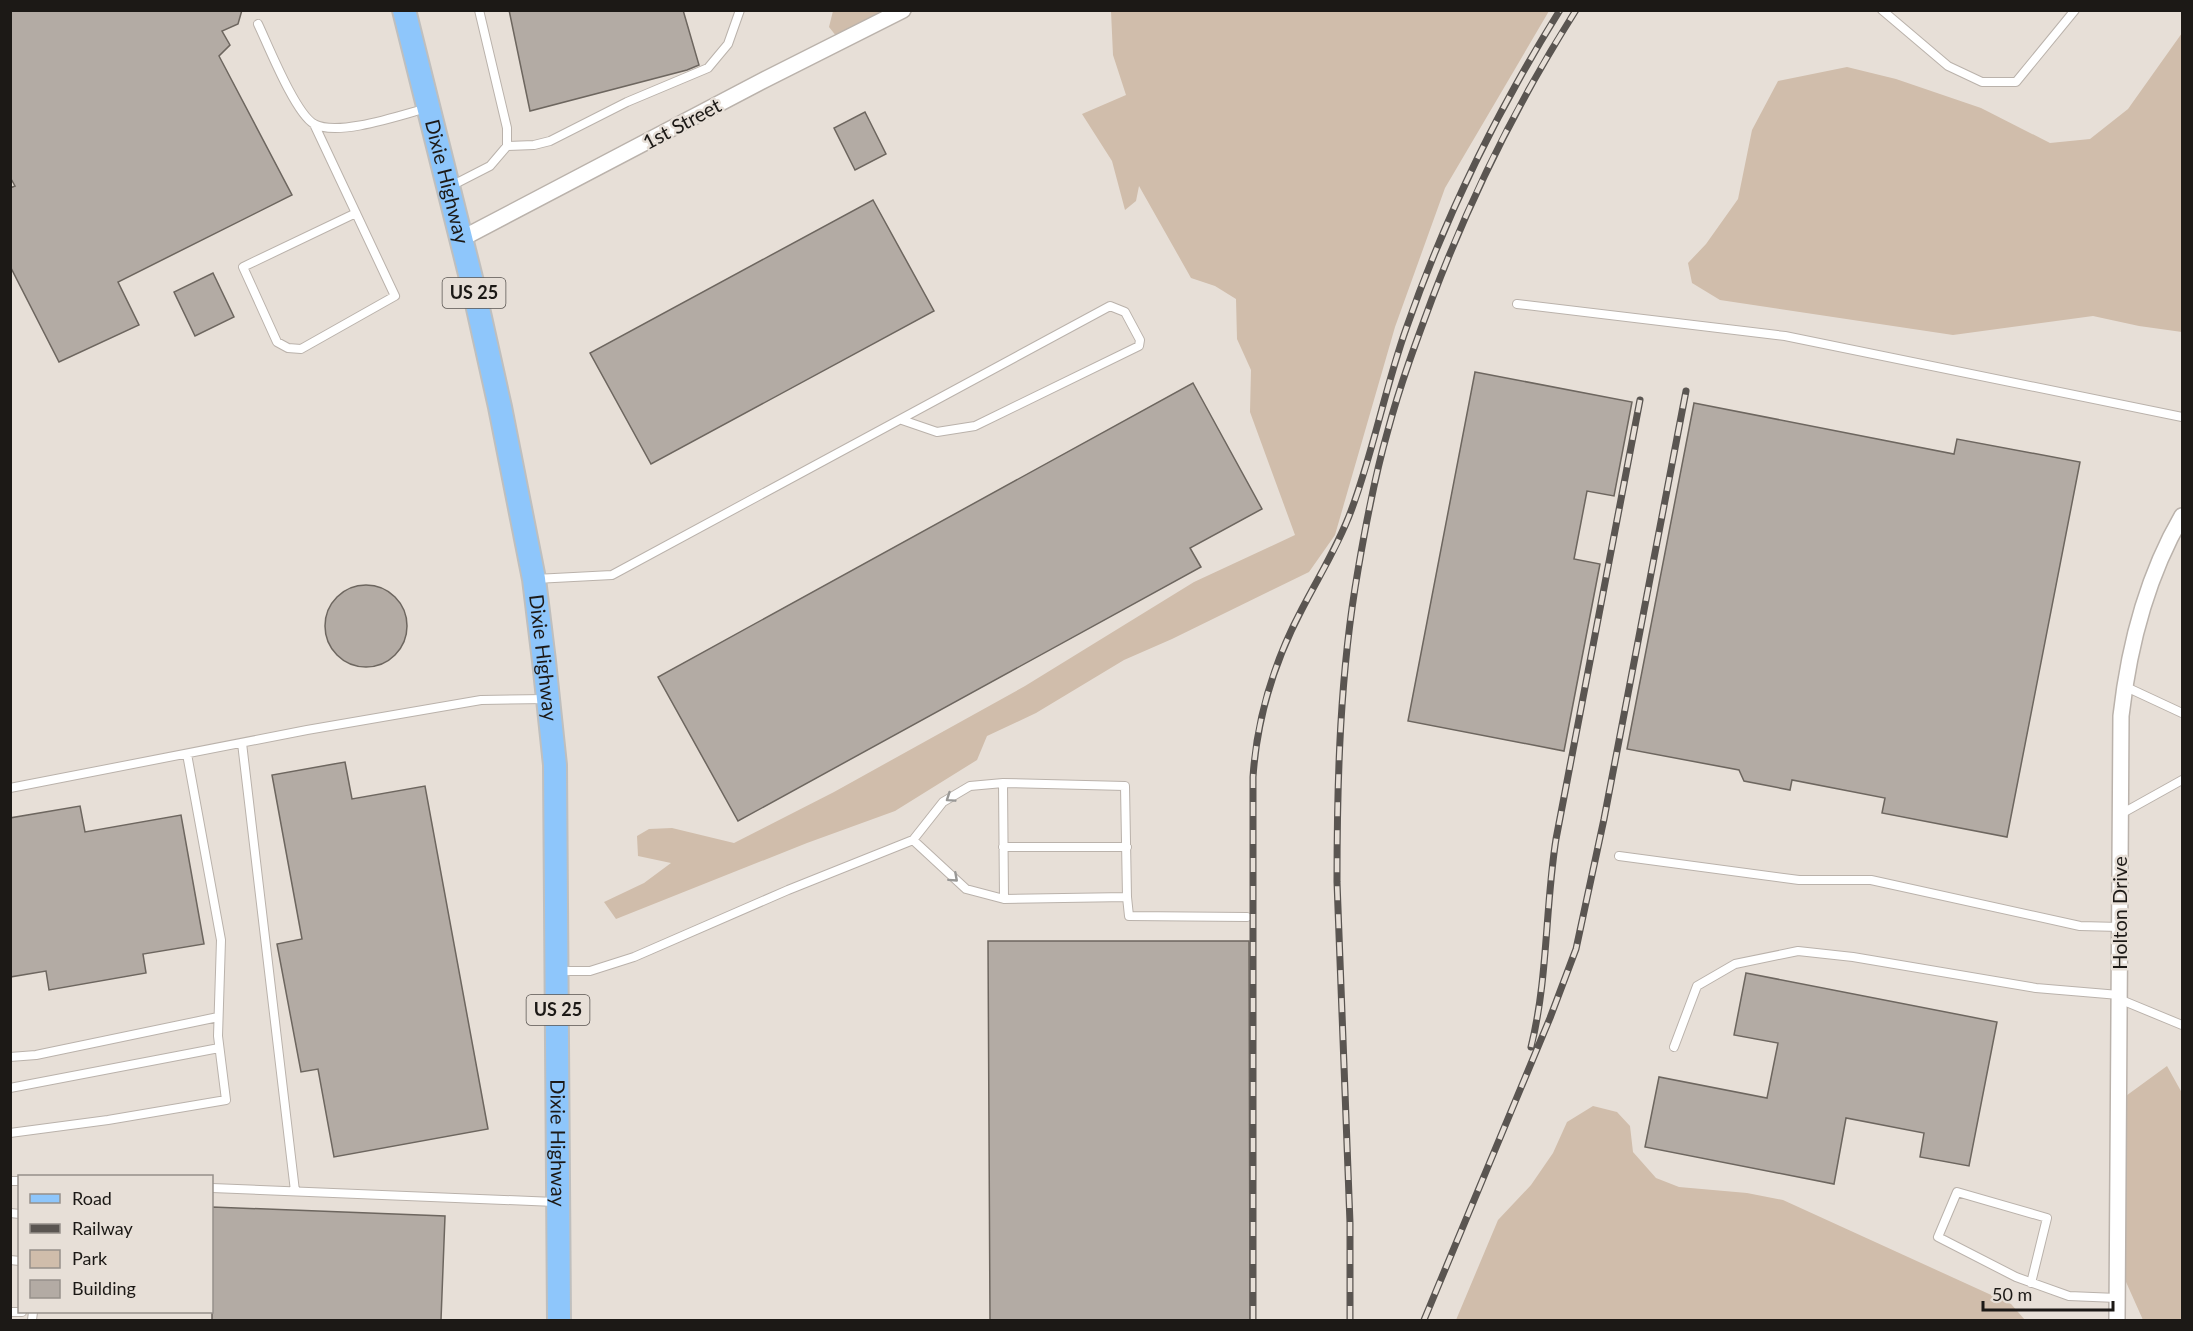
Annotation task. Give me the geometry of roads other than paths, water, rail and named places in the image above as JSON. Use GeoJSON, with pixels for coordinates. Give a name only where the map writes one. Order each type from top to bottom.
{"type":"FeatureCollection","features":[{"type":"Feature","properties":{"kind":"main road","name":"Dixie Highway"},"geometry":{"type":"LineString","coordinates":[[404,10],[500,407],[534,579],[555,765],[559,1320]]}},
{"type":"Feature","properties":{"kind":"street","name":"1st Street"},"geometry":{"type":"LineString","coordinates":[[461,239],[903,10]]}},
{"type":"Feature","properties":{"kind":"street","name":"Holton Drive"},"geometry":{"type":"LineString","coordinates":[[2117,1320],[2121,716],[2124,686],[2138,618],[2148,586],[2182,516]]}},
{"type":"Feature","properties":{"kind":"lane"},"geometry":{"type":"LineString","coordinates":[[448,187],[490,166],[507,146],[507,128],[479,10]]}},
{"type":"Feature","properties":{"kind":"lane"},"geometry":{"type":"LineString","coordinates":[[507,146],[534,145],[550,141],[627,102],[708,68],[728,44],[740,10]]}},
{"type":"Feature","properties":{"kind":"lane"},"geometry":{"type":"LineString","coordinates":[[1882,10],[1948,66],[1982,82],[2016,82],[2075,10]]}},
{"type":"Feature","properties":{"kind":"lane"},"geometry":{"type":"LineString","coordinates":[[258,24],[299,108],[314,124],[356,213],[395,296],[301,349],[288,348],[277,342],[243,267],[356,213]]}},
{"type":"Feature","properties":{"kind":"lane"},"geometry":{"type":"LineString","coordinates":[[314,124],[362,126],[428,108]]}},
{"type":"Feature","properties":{"kind":"lane"},"geometry":{"type":"LineString","coordinates":[[1517,304],[1785,336],[2182,417]]}},
{"type":"Feature","properties":{"kind":"lane"},"geometry":{"type":"LineString","coordinates":[[534,579],[612,575],[1110,306],[1125,312],[1140,340],[1139,346],[975,426],[937,432],[902,420]]}},
{"type":"Feature","properties":{"kind":"lane"},"geometry":{"type":"LineString","coordinates":[[2124,686],[2182,713]]}},
{"type":"Feature","properties":{"kind":"lane"},"geometry":{"type":"LineString","coordinates":[[10,788],[481,700],[548,699]]}},
{"type":"Feature","properties":{"kind":"lane"},"geometry":{"type":"LineString","coordinates":[[242,743],[295,1191]]}},
{"type":"Feature","properties":{"kind":"lane"},"geometry":{"type":"LineString","coordinates":[[10,1133],[108,1120],[226,1100],[219,1048],[218,1017],[221,940],[187,754]]}},
{"type":"Feature","properties":{"kind":"lane"},"geometry":{"type":"LineString","coordinates":[[2120,814],[2182,780]]}},
{"type":"Feature","properties":{"kind":"lane"},"geometry":{"type":"LineString","coordinates":[[557,971],[590,971],[634,957],[788,890],[913,840],[943,802],[970,786],[1003,783],[1125,786],[1129,916],[1247,917]]}},
{"type":"Feature","properties":{"kind":"lane"},"geometry":{"type":"LineString","coordinates":[[1003,783],[1004,899]]}},
{"type":"Feature","properties":{"kind":"lane"},"geometry":{"type":"LineString","coordinates":[[913,840],[966,889],[1004,899],[1127,897]]}},
{"type":"Feature","properties":{"kind":"lane"},"geometry":{"type":"LineString","coordinates":[[1003,847],[1127,847]]}},
{"type":"Feature","properties":{"kind":"lane"},"geometry":{"type":"LineString","coordinates":[[1618,856],[1799,880],[1870,880],[2080,926],[2120,927]]}},
{"type":"Feature","properties":{"kind":"lane"},"geometry":{"type":"LineString","coordinates":[[1674,1047],[1697,986],[1735,964],[1798,951],[1853,957],[2036,988],[2119,997],[2182,1025]]}},
{"type":"Feature","properties":{"kind":"lane"},"geometry":{"type":"LineString","coordinates":[[10,1057],[36,1055],[218,1017]]}},
{"type":"Feature","properties":{"kind":"lane"},"geometry":{"type":"LineString","coordinates":[[10,1088],[219,1048]]}},
{"type":"Feature","properties":{"kind":"lane"},"geometry":{"type":"LineString","coordinates":[[213,1188],[558,1202]]}},
{"type":"Feature","properties":{"kind":"lane"},"geometry":{"type":"LineString","coordinates":[[2031,1283],[2047,1218],[1957,1192],[1938,1237],[2016,1277],[2031,1283],[2069,1296],[2117,1298]]}},
{"type":"Feature","properties":{"kind":"railway"},"geometry":{"type":"LineString","coordinates":[[1253,1320],[1253,777],[1263,711],[1283,649],[1351,511],[1399,351],[1421,287],[1455,205],[1494,126],[1560,10]]}},
{"type":"Feature","properties":{"kind":"railway"},"geometry":{"type":"LineString","coordinates":[[1350,1320],[1350,1223],[1337,843],[1343,687],[1358,570],[1383,447],[1403,380],[1432,299],[1496,151],[1534,80],[1576,10]]}},
{"type":"Feature","properties":{"kind":"railway"},"geometry":{"type":"LineString","coordinates":[[1424,1320],[1550,1018],[1576,949],[1604,819],[1686,391]]}},
{"type":"Feature","properties":{"kind":"railway"},"geometry":{"type":"LineString","coordinates":[[1531,1047],[1541,996],[1556,839],[1640,400]]}}]}
